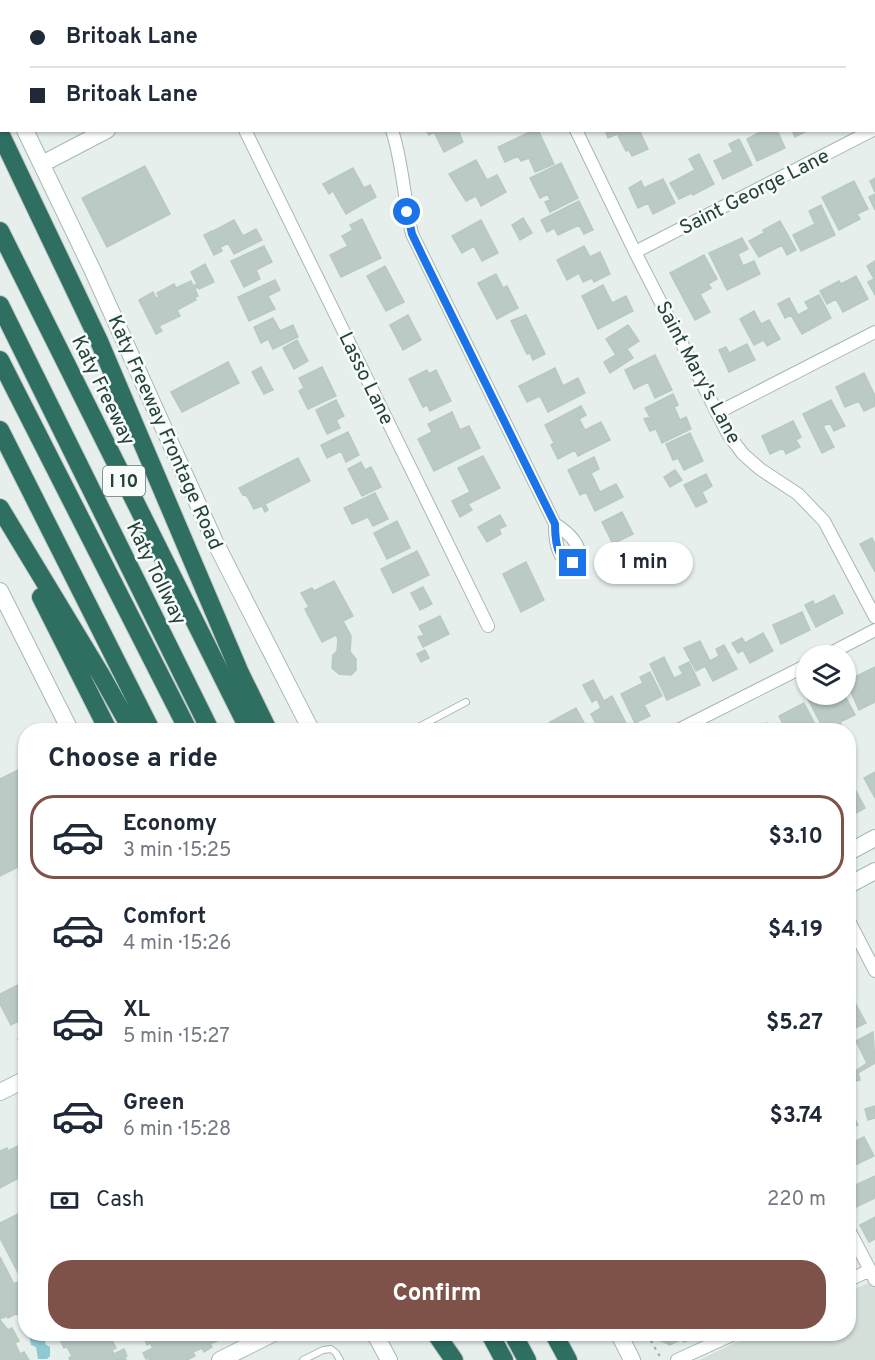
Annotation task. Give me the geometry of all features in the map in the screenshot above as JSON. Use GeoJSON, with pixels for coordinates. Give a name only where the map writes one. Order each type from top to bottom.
{"type":"FeatureCollection","features":[{"type":"Feature","properties":{"kind":"highway"},"geometry":{"type":"LineString","coordinates":[[0,133],[99,341],[240,673],[265,723]]}},
{"type":"Feature","properties":{"kind":"highway","name":"Katy Freeway"},"geometry":{"type":"LineString","coordinates":[[0,231],[246,723]]}},
{"type":"Feature","properties":{"kind":"highway","name":"Katy Tollway"},"geometry":{"type":"LineString","coordinates":[[0,305],[207,723]]}},
{"type":"Feature","properties":{"kind":"highway"},"geometry":{"type":"LineString","coordinates":[[0,360],[184,723]]}},
{"type":"Feature","properties":{"kind":"highway"},"geometry":{"type":"LineString","coordinates":[[0,430],[147,723]]}},
{"type":"Feature","properties":{"kind":"highway"},"geometry":{"type":"LineString","coordinates":[[0,508],[128,723]]}},
{"type":"Feature","properties":{"kind":"highway"},"geometry":{"type":"LineString","coordinates":[[0,515],[104,723]]}},
{"type":"Feature","properties":{"kind":"highway"},"geometry":{"type":"LineString","coordinates":[[441,1341],[454,1360]]}},
{"type":"Feature","properties":{"kind":"highway"},"geometry":{"type":"LineString","coordinates":[[456,1341],[465,1360]]}},
{"type":"Feature","properties":{"kind":"highway"},"geometry":{"type":"LineString","coordinates":[[494,1341],[504,1360]]}},
{"type":"Feature","properties":{"kind":"highway"},"geometry":{"type":"LineString","coordinates":[[517,1341],[527,1360]]}},
{"type":"Feature","properties":{"kind":"highway"},"geometry":{"type":"LineString","coordinates":[[558,1341],[568,1360]]}},
{"type":"Feature","properties":{"kind":"main road","name":"Katy Freeway Frontage Road"},"geometry":{"type":"LineString","coordinates":[[26,132],[92,269],[215,542],[307,723]]}},
{"type":"Feature","properties":{"kind":"main road"},"geometry":{"type":"LineString","coordinates":[[42,164],[103,132]]}},
{"type":"Feature","properties":{"kind":"main road"},"geometry":{"type":"LineString","coordinates":[[0,591],[66,723]]}},
{"type":"Feature","properties":{"kind":"main road"},"geometry":{"type":"LineString","coordinates":[[856,848],[875,838]]}},
{"type":"Feature","properties":{"kind":"main road"},"geometry":{"type":"LineString","coordinates":[[856,881],[875,871]]}},
{"type":"Feature","properties":{"kind":"main road"},"geometry":{"type":"LineString","coordinates":[[0,1092],[18,1083]]}},
{"type":"Feature","properties":{"kind":"main road"},"geometry":{"type":"LineString","coordinates":[[220,1360],[258,1341]]}},
{"type":"Feature","properties":{"kind":"main road"},"geometry":{"type":"LineString","coordinates":[[379,1341],[389,1360]]}},
{"type":"Feature","properties":{"kind":"main road"},"geometry":{"type":"LineString","coordinates":[[622,1341],[632,1360]]}},
{"type":"Feature","properties":{"kind":"street","name":"Lasso Lane"},"geometry":{"type":"LineString","coordinates":[[246,132],[488,626]]}},
{"type":"Feature","properties":{"kind":"street"},"geometry":{"type":"LineString","coordinates":[[393,132],[397,145],[412,234],[555,524]]}},
{"type":"Feature","properties":{"kind":"street","name":"Saint Mary's Lane"},"geometry":{"type":"LineString","coordinates":[[577,132],[728,434],[743,454],[760,469],[798,494],[824,521],[875,617]]}},
{"type":"Feature","properties":{"kind":"street","name":"Saint George Lane"},"geometry":{"type":"LineString","coordinates":[[635,252],[870,132]]}},
{"type":"Feature","properties":{"kind":"street"},"geometry":{"type":"LineString","coordinates":[[717,413],[875,332]]}},
{"type":"Feature","properties":{"kind":"street"},"geometry":{"type":"LineString","coordinates":[[846,645],[875,630]]}},
{"type":"Feature","properties":{"kind":"street"},"geometry":{"type":"LineString","coordinates":[[692,723],[796,671]]}},
{"type":"Feature","properties":{"kind":"street"},"geometry":{"type":"LineString","coordinates":[[856,934],[875,971]]}},
{"type":"Feature","properties":{"kind":"street"},"geometry":{"type":"LineString","coordinates":[[856,1244],[872,1275],[856,1278]]}},
{"type":"Feature","properties":{"kind":"street"},"geometry":{"type":"LineString","coordinates":[[677,1360],[719,1341]]}},
{"type":"Feature","properties":{"kind":"lane"},"geometry":{"type":"LineString","coordinates":[[426,723],[466,702]]}},
{"type":"Feature","properties":{"kind":"lane"},"geometry":{"type":"LineString","coordinates":[[303,1360],[330,1349],[340,1360]]}},
{"type":"Feature","properties":{"kind":"path"},"geometry":{"type":"LineString","coordinates":[[651,1341],[662,1360]]}},
{"type":"Feature","properties":{"kind":"shaded area"},"geometry":{"type":"Polygon","coordinates":[[[875,1280],[875,1360],[699,1360],[739,1341],[856,1341],[856,1289],[875,1280]]]}},
{"type":"Feature","properties":{"kind":"water"},"geometry":{"type":"Polygon","coordinates":[[[30,1341],[46,1341],[45,1344],[50,1347],[50,1356],[47,1359],[38,1359],[36,1347],[31,1345],[30,1341]]]}},
{"type":"Feature","properties":{"kind":"building"},"geometry":{"type":"Polygon","coordinates":[[[434,132],[459,132],[463,142],[444,152],[434,132]]]}},
{"type":"Feature","properties":{"kind":"building"},"geometry":{"type":"Polygon","coordinates":[[[530,132],[539,132],[554,164],[535,172],[529,158],[521,161],[518,156],[505,162],[498,147],[530,132]]]}},
{"type":"Feature","properties":{"kind":"building"},"geometry":{"type":"Polygon","coordinates":[[[606,132],[640,132],[648,149],[632,156],[629,150],[626,151],[617,134],[608,138],[606,132]]]}},
{"type":"Feature","properties":{"kind":"building"},"geometry":{"type":"Polygon","coordinates":[[[760,132],[778,132],[785,148],[757,161],[747,139],[760,132]]]}},
{"type":"Feature","properties":{"kind":"building"},"geometry":{"type":"Polygon","coordinates":[[[793,132],[804,132],[795,137],[793,132]]]}},
{"type":"Feature","properties":{"kind":"building"},"geometry":{"type":"Polygon","coordinates":[[[739,139],[752,165],[723,179],[714,161],[733,152],[729,144],[739,139]]]}},
{"type":"Feature","properties":{"kind":"building"},"geometry":{"type":"Polygon","coordinates":[[[699,154],[714,184],[693,195],[692,193],[679,199],[670,183],[695,170],[689,159],[699,154]]]}},
{"type":"Feature","properties":{"kind":"building"},"geometry":{"type":"Polygon","coordinates":[[[476,160],[487,180],[497,175],[506,192],[481,206],[476,196],[466,201],[449,174],[476,160]]]}},
{"type":"Feature","properties":{"kind":"building"},"geometry":{"type":"Polygon","coordinates":[[[561,163],[578,198],[550,212],[545,202],[550,200],[548,194],[540,198],[530,178],[561,163]]]}},
{"type":"Feature","properties":{"kind":"building"},"geometry":{"type":"Polygon","coordinates":[[[145,166],[170,214],[107,247],[82,198],[145,166]]]}},
{"type":"Feature","properties":{"kind":"building"},"geometry":{"type":"Polygon","coordinates":[[[353,168],[364,188],[370,185],[376,197],[346,214],[333,191],[329,194],[323,184],[353,168]]]}},
{"type":"Feature","properties":{"kind":"building"},"geometry":{"type":"Polygon","coordinates":[[[875,178],[875,192],[870,181],[875,178]]]}},
{"type":"Feature","properties":{"kind":"building"},"geometry":{"type":"Polygon","coordinates":[[[663,179],[675,203],[653,214],[648,203],[638,208],[629,188],[641,181],[644,188],[663,179]]]}},
{"type":"Feature","properties":{"kind":"building"},"geometry":{"type":"Polygon","coordinates":[[[854,181],[868,209],[857,214],[860,219],[839,230],[822,197],[854,181]]]}},
{"type":"Feature","properties":{"kind":"building"},"geometry":{"type":"Polygon","coordinates":[[[875,194],[875,210],[869,197],[875,194]]]}},
{"type":"Feature","properties":{"kind":"building"},"geometry":{"type":"Polygon","coordinates":[[[579,201],[593,230],[584,234],[579,225],[558,235],[554,228],[547,232],[541,220],[579,201]]]}},
{"type":"Feature","properties":{"kind":"building"},"geometry":{"type":"Polygon","coordinates":[[[821,205],[835,235],[801,251],[793,235],[815,224],[809,211],[821,205]]]}},
{"type":"Feature","properties":{"kind":"building"},"geometry":{"type":"Polygon","coordinates":[[[523,218],[532,233],[520,240],[512,225],[523,218]]]}},
{"type":"Feature","properties":{"kind":"building"},"geometry":{"type":"Polygon","coordinates":[[[362,219],[381,258],[341,277],[330,255],[348,246],[342,236],[353,230],[350,225],[362,219]]]}},
{"type":"Feature","properties":{"kind":"building"},"geometry":{"type":"Polygon","coordinates":[[[234,220],[243,236],[256,229],[262,240],[234,254],[228,243],[221,247],[213,231],[234,220]]]}},
{"type":"Feature","properties":{"kind":"building"},"geometry":{"type":"Polygon","coordinates":[[[481,220],[498,253],[482,261],[474,246],[462,253],[452,236],[481,220]]]}},
{"type":"Feature","properties":{"kind":"building"},"geometry":{"type":"Polygon","coordinates":[[[780,221],[796,250],[787,255],[782,245],[759,257],[749,241],[780,221]]]}},
{"type":"Feature","properties":{"kind":"building"},"geometry":{"type":"Polygon","coordinates":[[[212,231],[222,251],[214,255],[204,235],[212,231]]]}},
{"type":"Feature","properties":{"kind":"building"},"geometry":{"type":"Polygon","coordinates":[[[742,238],[748,249],[738,254],[743,266],[754,261],[760,274],[727,290],[709,253],[742,238]]]}},
{"type":"Feature","properties":{"kind":"building"},"geometry":{"type":"Polygon","coordinates":[[[264,246],[272,262],[256,270],[260,279],[244,287],[231,261],[264,246]]]}},
{"type":"Feature","properties":{"kind":"building"},"geometry":{"type":"Polygon","coordinates":[[[584,246],[590,257],[600,252],[610,274],[594,282],[592,278],[583,282],[579,273],[567,280],[557,260],[584,246]]]}},
{"type":"Feature","properties":{"kind":"building"},"geometry":{"type":"Polygon","coordinates":[[[704,255],[717,279],[708,284],[711,288],[700,294],[710,312],[695,320],[670,273],[704,255]]]}},
{"type":"Feature","properties":{"kind":"building"},"geometry":{"type":"Polygon","coordinates":[[[875,261],[875,295],[868,282],[874,279],[867,266],[875,261]]]}},
{"type":"Feature","properties":{"kind":"building"},"geometry":{"type":"Polygon","coordinates":[[[205,264],[214,282],[195,289],[198,296],[195,297],[196,300],[177,310],[180,316],[159,326],[162,331],[156,334],[139,300],[153,292],[156,298],[159,297],[157,293],[174,284],[176,288],[191,281],[193,286],[197,284],[191,272],[205,264]]]}},
{"type":"Feature","properties":{"kind":"building"},"geometry":{"type":"Polygon","coordinates":[[[385,266],[404,302],[386,311],[367,276],[385,266]]]}},
{"type":"Feature","properties":{"kind":"building"},"geometry":{"type":"Polygon","coordinates":[[[496,274],[503,288],[507,286],[518,308],[497,319],[478,283],[496,274]]]}},
{"type":"Feature","properties":{"kind":"building"},"geometry":{"type":"Polygon","coordinates":[[[856,276],[868,299],[843,312],[836,299],[827,304],[820,291],[839,281],[841,284],[856,276]]]}},
{"type":"Feature","properties":{"kind":"building"},"geometry":{"type":"Polygon","coordinates":[[[275,280],[280,290],[268,296],[275,309],[249,321],[238,297],[275,280]]]}},
{"type":"Feature","properties":{"kind":"building"},"geometry":{"type":"Polygon","coordinates":[[[603,285],[612,303],[626,296],[633,311],[598,329],[582,296],[603,285]]]}},
{"type":"Feature","properties":{"kind":"building"},"geometry":{"type":"Polygon","coordinates":[[[819,295],[831,318],[802,334],[791,315],[785,318],[778,304],[789,298],[798,315],[809,309],[805,302],[819,295]]]}},
{"type":"Feature","properties":{"kind":"building"},"geometry":{"type":"Polygon","coordinates":[[[754,311],[761,324],[769,320],[780,339],[767,346],[764,340],[754,345],[740,319],[754,311]]]}},
{"type":"Feature","properties":{"kind":"building"},"geometry":{"type":"Polygon","coordinates":[[[408,315],[421,340],[403,350],[390,325],[408,315]]]}},
{"type":"Feature","properties":{"kind":"building"},"geometry":{"type":"Polygon","coordinates":[[[526,315],[545,354],[533,360],[530,353],[527,354],[511,321],[526,315]]]}},
{"type":"Feature","properties":{"kind":"building"},"geometry":{"type":"Polygon","coordinates":[[[273,318],[280,331],[293,325],[298,337],[273,349],[268,339],[261,343],[254,327],[273,318]]]}},
{"type":"Feature","properties":{"kind":"building"},"geometry":{"type":"Polygon","coordinates":[[[628,325],[639,341],[627,349],[633,358],[610,373],[604,362],[616,355],[606,339],[628,325]]]}},
{"type":"Feature","properties":{"kind":"building"},"geometry":{"type":"Polygon","coordinates":[[[297,340],[308,361],[294,369],[283,348],[297,340]]]}},
{"type":"Feature","properties":{"kind":"building"},"geometry":{"type":"Polygon","coordinates":[[[747,344],[755,360],[729,372],[719,350],[726,347],[729,353],[747,344]]]}},
{"type":"Feature","properties":{"kind":"building"},"geometry":{"type":"Polygon","coordinates":[[[655,355],[672,390],[655,398],[648,382],[634,389],[625,370],[655,355]]]}},
{"type":"Feature","properties":{"kind":"building"},"geometry":{"type":"Polygon","coordinates":[[[228,362],[239,383],[182,412],[171,392],[228,362]]]}},
{"type":"Feature","properties":{"kind":"building"},"geometry":{"type":"Polygon","coordinates":[[[261,367],[273,390],[264,394],[252,372],[261,367]]]}},
{"type":"Feature","properties":{"kind":"building"},"geometry":{"type":"Polygon","coordinates":[[[322,367],[336,396],[308,409],[299,391],[304,388],[299,378],[322,367]]]}},
{"type":"Feature","properties":{"kind":"building"},"geometry":{"type":"Polygon","coordinates":[[[555,368],[563,386],[578,378],[585,393],[548,412],[540,396],[527,402],[519,386],[555,368]]]}},
{"type":"Feature","properties":{"kind":"building"},"geometry":{"type":"Polygon","coordinates":[[[427,370],[429,374],[436,370],[451,401],[430,411],[427,405],[423,407],[409,379],[427,370]]]}},
{"type":"Feature","properties":{"kind":"building"},"geometry":{"type":"Polygon","coordinates":[[[864,373],[875,396],[875,406],[864,411],[859,401],[845,407],[836,387],[864,373]]]}},
{"type":"Feature","properties":{"kind":"building"},"geometry":{"type":"Polygon","coordinates":[[[673,394],[678,405],[674,407],[680,420],[686,417],[691,429],[662,443],[656,429],[650,431],[644,419],[650,417],[645,408],[673,394]]]}},
{"type":"Feature","properties":{"kind":"building"},"geometry":{"type":"Polygon","coordinates":[[[336,400],[344,416],[336,420],[340,428],[327,434],[316,410],[336,400]]]}},
{"type":"Feature","properties":{"kind":"building"},"geometry":{"type":"Polygon","coordinates":[[[831,400],[845,426],[834,431],[830,423],[823,426],[834,447],[822,453],[803,414],[831,400]]]}},
{"type":"Feature","properties":{"kind":"building"},"geometry":{"type":"Polygon","coordinates":[[[581,406],[586,415],[579,419],[585,430],[601,422],[610,440],[578,456],[575,450],[558,459],[551,445],[554,443],[545,425],[581,406]]]}},
{"type":"Feature","properties":{"kind":"building"},"geometry":{"type":"Polygon","coordinates":[[[452,412],[460,430],[469,426],[480,448],[434,471],[418,439],[432,432],[428,424],[452,412]]]}},
{"type":"Feature","properties":{"kind":"building"},"geometry":{"type":"Polygon","coordinates":[[[793,421],[801,437],[796,440],[800,447],[786,454],[783,448],[770,454],[762,436],[793,421]]]}},
{"type":"Feature","properties":{"kind":"building"},"geometry":{"type":"Polygon","coordinates":[[[348,432],[359,455],[346,462],[341,451],[327,458],[321,445],[348,432]]]}},
{"type":"Feature","properties":{"kind":"building"},"geometry":{"type":"Polygon","coordinates":[[[690,433],[703,461],[684,470],[678,458],[673,460],[666,444],[690,433]]]}},
{"type":"Feature","properties":{"kind":"building"},"geometry":{"type":"Polygon","coordinates":[[[483,456],[500,488],[468,504],[472,510],[460,517],[452,501],[470,492],[458,468],[483,456]]]}},
{"type":"Feature","properties":{"kind":"building"},"geometry":{"type":"Polygon","coordinates":[[[594,457],[599,469],[591,473],[600,492],[616,484],[623,497],[595,511],[586,492],[580,495],[568,470],[594,457]]]}},
{"type":"Feature","properties":{"kind":"building"},"geometry":{"type":"Polygon","coordinates":[[[298,458],[310,481],[265,504],[268,510],[265,512],[262,506],[254,509],[239,488],[298,458]]]}},
{"type":"Feature","properties":{"kind":"building"},"geometry":{"type":"Polygon","coordinates":[[[361,462],[365,470],[371,467],[381,487],[362,496],[348,469],[361,462]]]}},
{"type":"Feature","properties":{"kind":"building"},"geometry":{"type":"Polygon","coordinates":[[[675,470],[682,480],[670,487],[664,477],[675,470]]]}},
{"type":"Feature","properties":{"kind":"building"},"geometry":{"type":"Polygon","coordinates":[[[706,474],[712,486],[702,492],[707,502],[696,507],[684,485],[706,474]]]}},
{"type":"Feature","properties":{"kind":"building"},"geometry":{"type":"Polygon","coordinates":[[[375,493],[388,519],[373,526],[368,517],[352,524],[344,508],[375,493]]]}},
{"type":"Feature","properties":{"kind":"building"},"geometry":{"type":"Polygon","coordinates":[[[622,512],[633,534],[613,544],[602,522],[622,512]]]}},
{"type":"Feature","properties":{"kind":"building"},"geometry":{"type":"Polygon","coordinates":[[[500,515],[506,526],[499,529],[501,534],[487,542],[478,527],[500,515]]]}},
{"type":"Feature","properties":{"kind":"building"},"geometry":{"type":"Polygon","coordinates":[[[397,521],[410,548],[387,559],[374,533],[397,521]]]}},
{"type":"Feature","properties":{"kind":"building"},"geometry":{"type":"Polygon","coordinates":[[[872,538],[875,544],[875,572],[860,544],[872,538]]]}},
{"type":"Feature","properties":{"kind":"building"},"geometry":{"type":"Polygon","coordinates":[[[417,551],[429,575],[393,593],[381,569],[417,551]]]}},
{"type":"Feature","properties":{"kind":"building"},"geometry":{"type":"Polygon","coordinates":[[[526,562],[544,600],[521,612],[503,574],[526,562]]]}},
{"type":"Feature","properties":{"kind":"building"},"geometry":{"type":"Polygon","coordinates":[[[334,581],[353,616],[343,621],[351,636],[350,652],[356,659],[356,670],[351,675],[339,674],[332,668],[338,639],[336,635],[322,642],[305,609],[309,607],[301,593],[312,588],[314,591],[334,581]]]}},
{"type":"Feature","properties":{"kind":"building"},"geometry":{"type":"Polygon","coordinates":[[[423,587],[432,604],[420,610],[411,593],[423,587]]]}},
{"type":"Feature","properties":{"kind":"building"},"geometry":{"type":"Polygon","coordinates":[[[834,595],[843,613],[816,627],[805,605],[813,601],[815,605],[834,595]]]}},
{"type":"Feature","properties":{"kind":"building"},"geometry":{"type":"Polygon","coordinates":[[[802,612],[810,630],[781,644],[773,625],[802,612]]]}},
{"type":"Feature","properties":{"kind":"building"},"geometry":{"type":"Polygon","coordinates":[[[440,616],[449,634],[423,647],[418,637],[424,635],[419,626],[440,616]]]}},
{"type":"Feature","properties":{"kind":"building"},"geometry":{"type":"Polygon","coordinates":[[[763,633],[773,651],[750,663],[743,650],[738,653],[732,643],[742,638],[745,643],[763,633]]]}},
{"type":"Feature","properties":{"kind":"building"},"geometry":{"type":"Polygon","coordinates":[[[700,641],[710,661],[719,656],[716,649],[724,645],[737,669],[713,681],[705,666],[696,671],[684,648],[700,641]]]}},
{"type":"Feature","properties":{"kind":"building"},"geometry":{"type":"Polygon","coordinates":[[[425,650],[429,658],[421,662],[417,654],[425,650]]]}},
{"type":"Feature","properties":{"kind":"building"},"geometry":{"type":"Polygon","coordinates":[[[664,657],[674,678],[683,674],[679,667],[689,662],[700,685],[667,700],[650,664],[664,657]]]}},
{"type":"Feature","properties":{"kind":"building"},"geometry":{"type":"Polygon","coordinates":[[[875,667],[875,702],[859,710],[856,703],[856,676],[875,667]]]}},
{"type":"Feature","properties":{"kind":"building"},"geometry":{"type":"Polygon","coordinates":[[[650,672],[662,696],[644,705],[650,716],[635,723],[621,694],[643,683],[640,677],[650,672]]]}},
{"type":"Feature","properties":{"kind":"building"},"geometry":{"type":"Polygon","coordinates":[[[593,680],[604,701],[612,696],[626,723],[596,723],[591,714],[601,708],[597,699],[592,702],[583,685],[593,680]]]}},
{"type":"Feature","properties":{"kind":"building"},"geometry":{"type":"Polygon","coordinates":[[[800,705],[805,705],[814,723],[782,723],[779,716],[800,705]]]}},
{"type":"Feature","properties":{"kind":"building"},"geometry":{"type":"Polygon","coordinates":[[[811,705],[850,705],[855,715],[840,723],[820,723],[811,705]]]}},
{"type":"Feature","properties":{"kind":"building"},"geometry":{"type":"Polygon","coordinates":[[[576,708],[584,723],[550,723],[576,708]]]}},
{"type":"Feature","properties":{"kind":"building"},"geometry":{"type":"Polygon","coordinates":[[[18,770],[18,867],[0,876],[0,779],[18,770]]]}},
{"type":"Feature","properties":{"kind":"building"},"geometry":{"type":"Polygon","coordinates":[[[875,772],[875,798],[864,778],[875,772]]]}},
{"type":"Feature","properties":{"kind":"building"},"geometry":{"type":"Polygon","coordinates":[[[856,791],[865,808],[856,813],[856,791]]]}},
{"type":"Feature","properties":{"kind":"building"},"geometry":{"type":"Polygon","coordinates":[[[18,985],[18,1021],[11,1025],[0,1004],[0,994],[18,985]]]}},
{"type":"Feature","properties":{"kind":"building"},"geometry":{"type":"Polygon","coordinates":[[[856,1004],[866,1023],[856,1028],[856,1004]]]}},
{"type":"Feature","properties":{"kind":"building"},"geometry":{"type":"Polygon","coordinates":[[[873,1032],[875,1063],[858,1073],[860,1080],[856,1081],[856,1070],[867,1063],[856,1041],[873,1032]]]}},
{"type":"Feature","properties":{"kind":"building"},"geometry":{"type":"Polygon","coordinates":[[[875,1106],[875,1118],[868,1120],[865,1109],[875,1106]]]}},
{"type":"Feature","properties":{"kind":"building"},"geometry":{"type":"Polygon","coordinates":[[[864,1137],[874,1156],[856,1165],[856,1141],[864,1137]]]}},
{"type":"Feature","properties":{"kind":"building"},"geometry":{"type":"Polygon","coordinates":[[[18,1146],[18,1178],[0,1188],[0,1151],[7,1148],[8,1151],[18,1146]]]}},
{"type":"Feature","properties":{"kind":"building"},"geometry":{"type":"Polygon","coordinates":[[[875,1176],[875,1198],[856,1207],[856,1185],[875,1176]]]}},
{"type":"Feature","properties":{"kind":"building"},"geometry":{"type":"Polygon","coordinates":[[[18,1214],[18,1273],[0,1238],[0,1223],[18,1214]]]}},
{"type":"Feature","properties":{"kind":"building"},"geometry":{"type":"Polygon","coordinates":[[[875,1217],[875,1239],[869,1242],[860,1225],[875,1217]]]}},
{"type":"Feature","properties":{"kind":"building"},"geometry":{"type":"Polygon","coordinates":[[[0,1257],[14,1284],[18,1282],[18,1315],[17,1313],[0,1319],[0,1257]]]}},
{"type":"Feature","properties":{"kind":"building"},"geometry":{"type":"Polygon","coordinates":[[[0,1320],[8,1330],[12,1328],[19,1341],[15,1343],[20,1354],[24,1352],[29,1360],[0,1360],[0,1320]]]}},
{"type":"Feature","properties":{"kind":"building"},"geometry":{"type":"Polygon","coordinates":[[[60,1341],[112,1341],[116,1348],[112,1350],[114,1354],[124,1349],[127,1356],[126,1360],[70,1360],[72,1356],[67,1347],[64,1348],[60,1341]]]}},
{"type":"Feature","properties":{"kind":"building"},"geometry":{"type":"Polygon","coordinates":[[[146,1341],[217,1341],[210,1344],[212,1347],[204,1352],[202,1348],[193,1352],[195,1356],[187,1360],[146,1359],[143,1353],[153,1348],[150,1343],[147,1345],[146,1341]]]}},
{"type":"Feature","properties":{"kind":"building"},"geometry":{"type":"Polygon","coordinates":[[[661,1341],[678,1341],[670,1345],[661,1341]]]}},
{"type":"Feature","properties":{"kind":"route"},"geometry":{"type":"LineString","coordinates":[[407,212],[412,234],[555,524],[555,537],[563,560],[573,563]]}}]}
